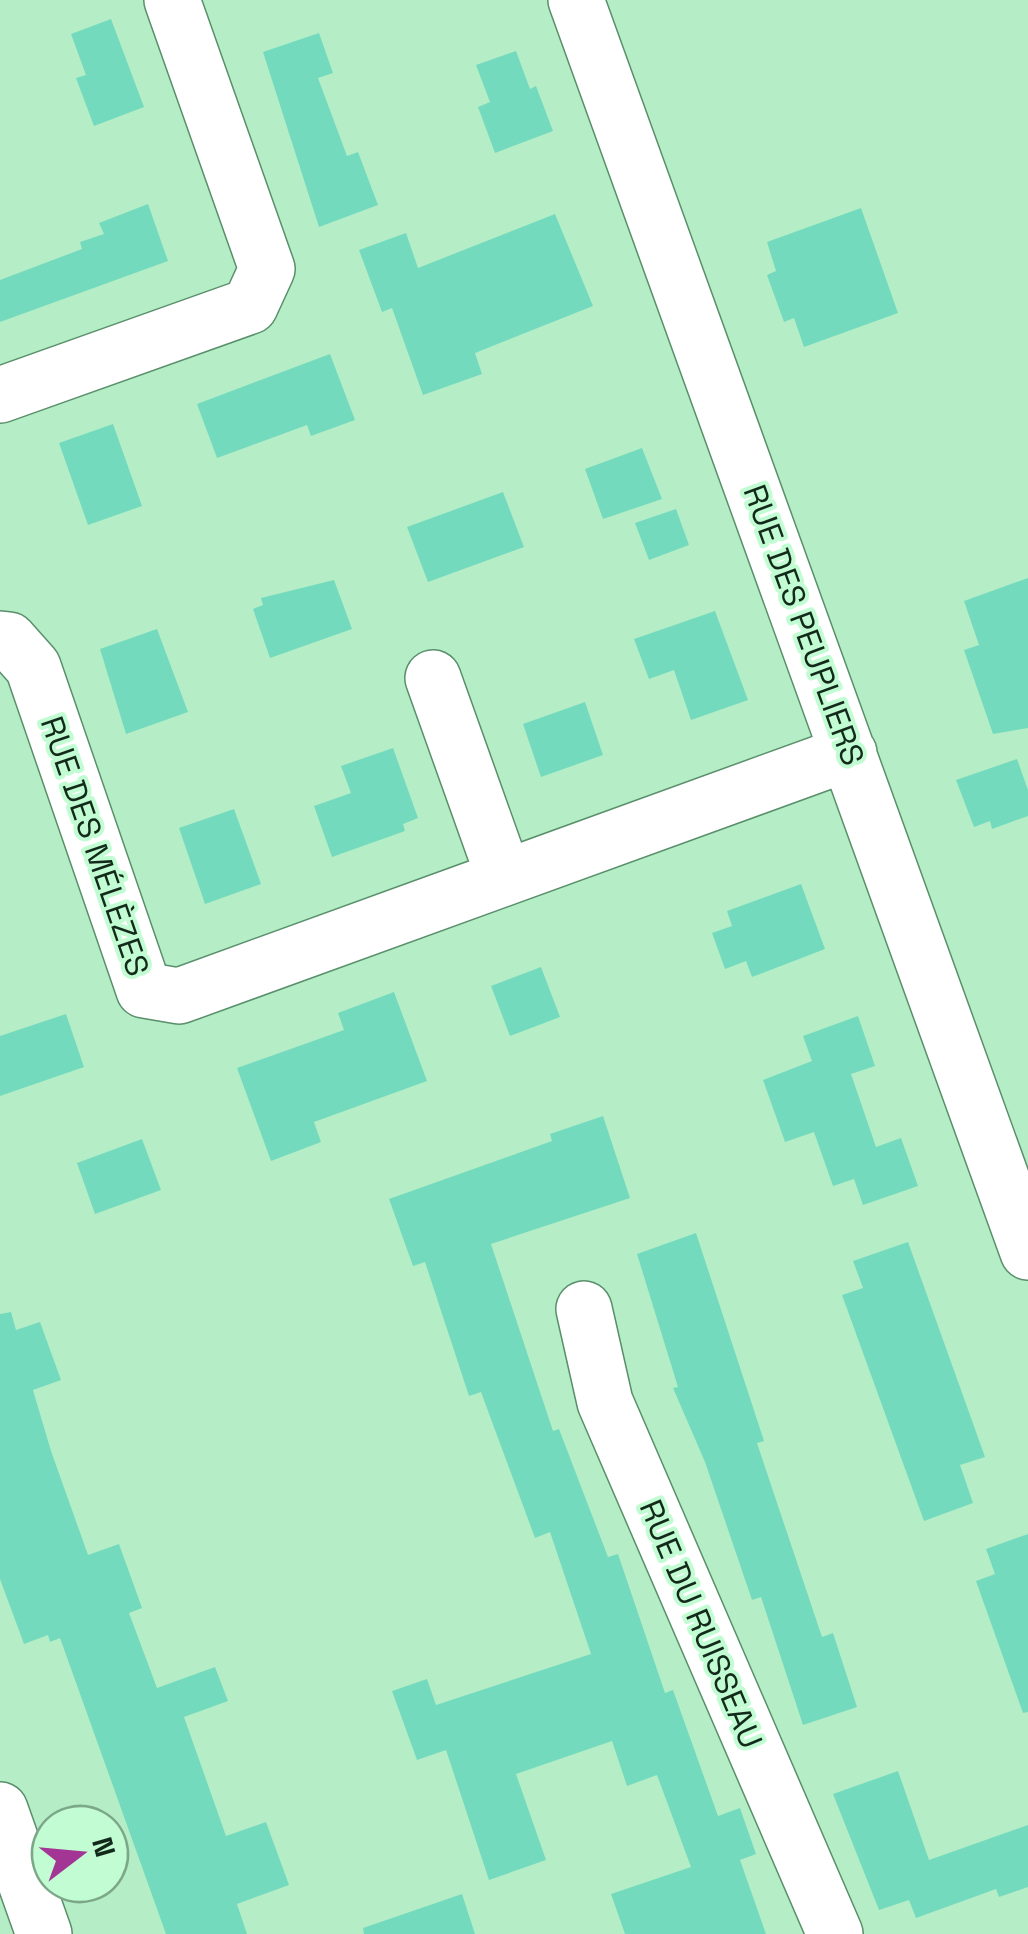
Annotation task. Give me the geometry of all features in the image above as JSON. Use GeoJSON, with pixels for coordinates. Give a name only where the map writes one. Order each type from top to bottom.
{"type":"FeatureCollection","features":[{"type":"Feature","properties":{"kind":"street"},"geometry":{"type":"LineString","coordinates":[[0,395],[250,306],[267,269],[172,0]]}},
{"type":"Feature","properties":{"kind":"street","name":"RUE DES PEUPLIERS"},"geometry":{"type":"LineString","coordinates":[[576,0],[1028,1252]]}},
{"type":"Feature","properties":{"kind":"street","name":"RUE DES MÉLÈZES"},"geometry":{"type":"LineString","coordinates":[[0,639],[9,640],[33,667],[144,990],[179,996],[849,752]]}},
{"type":"Feature","properties":{"kind":"street"},"geometry":{"type":"LineString","coordinates":[[433,678],[504,877]]}},
{"type":"Feature","properties":{"kind":"street","name":"RUE DU RUISSEAU"},"geometry":{"type":"LineString","coordinates":[[584,1309],[605,1402],[835,1934]]}},
{"type":"Feature","properties":{"kind":"street"},"geometry":{"type":"LineString","coordinates":[[0,1810],[44,1934]]}},
{"type":"Feature","properties":{"kind":"building"},"geometry":{"type":"Polygon","coordinates":[[[111,19],[144,107],[94,126],[76,78],[86,75],[71,34],[111,19]]]}},
{"type":"Feature","properties":{"kind":"building"},"geometry":{"type":"Polygon","coordinates":[[[319,33],[333,73],[318,78],[347,156],[358,152],[378,205],[319,227],[263,52],[319,33]]]}},
{"type":"Feature","properties":{"kind":"building"},"geometry":{"type":"Polygon","coordinates":[[[516,51],[530,89],[536,86],[553,131],[495,153],[478,107],[490,102],[476,65],[516,51]]]}},
{"type":"Feature","properties":{"kind":"building"},"geometry":{"type":"Polygon","coordinates":[[[148,204],[168,261],[0,322],[0,280],[82,249],[80,242],[104,234],[99,223],[148,204]]]}},
{"type":"Feature","properties":{"kind":"building"},"geometry":{"type":"Polygon","coordinates":[[[861,208],[898,313],[804,347],[794,318],[784,322],[767,275],[776,271],[767,242],[861,208]]]}},
{"type":"Feature","properties":{"kind":"building"},"geometry":{"type":"Polygon","coordinates":[[[555,214],[593,306],[475,353],[482,374],[423,395],[392,308],[382,312],[359,250],[406,233],[418,268],[555,214]]]}},
{"type":"Feature","properties":{"kind":"building"},"geometry":{"type":"Polygon","coordinates":[[[330,354],[355,420],[311,436],[307,425],[217,458],[197,404],[330,354]]]}},
{"type":"Feature","properties":{"kind":"building"},"geometry":{"type":"Polygon","coordinates":[[[113,424],[142,506],[88,525],[59,443],[113,424]]]}},
{"type":"Feature","properties":{"kind":"building"},"geometry":{"type":"Polygon","coordinates":[[[642,448],[662,499],[603,519],[585,469],[642,448]]]}},
{"type":"Feature","properties":{"kind":"building"},"geometry":{"type":"Polygon","coordinates":[[[503,492],[524,547],[428,582],[407,527],[503,492]]]}},
{"type":"Feature","properties":{"kind":"building"},"geometry":{"type":"Polygon","coordinates":[[[676,509],[689,545],[649,560],[635,523],[676,509]]]}},
{"type":"Feature","properties":{"kind":"building"},"geometry":{"type":"Polygon","coordinates":[[[1028,578],[1028,728],[993,734],[964,650],[979,645],[964,601],[1028,578]]]}},
{"type":"Feature","properties":{"kind":"building"},"geometry":{"type":"Polygon","coordinates":[[[334,580],[352,629],[270,658],[253,609],[263,605],[261,598],[334,580]]]}},
{"type":"Feature","properties":{"kind":"building"},"geometry":{"type":"Polygon","coordinates":[[[715,611],[748,700],[691,720],[674,670],[649,679],[634,639],[715,611]]]}},
{"type":"Feature","properties":{"kind":"building"},"geometry":{"type":"Polygon","coordinates":[[[157,629],[188,712],[126,734],[100,649],[157,629]]]}},
{"type":"Feature","properties":{"kind":"building"},"geometry":{"type":"Polygon","coordinates":[[[585,702],[603,755],[541,777],[523,724],[585,702]]]}},
{"type":"Feature","properties":{"kind":"building"},"geometry":{"type":"Polygon","coordinates":[[[393,748],[418,818],[403,824],[405,831],[332,857],[314,806],[351,793],[341,766],[393,748]]]}},
{"type":"Feature","properties":{"kind":"building"},"geometry":{"type":"Polygon","coordinates":[[[1017,759],[1028,790],[1028,816],[992,829],[990,821],[974,827],[956,780],[1017,759]]]}},
{"type":"Feature","properties":{"kind":"building"},"geometry":{"type":"Polygon","coordinates":[[[234,809],[261,884],[205,904],[179,828],[234,809]]]}},
{"type":"Feature","properties":{"kind":"building"},"geometry":{"type":"Polygon","coordinates":[[[801,884],[825,949],[752,977],[746,961],[725,969],[712,933],[732,926],[727,911],[801,884]]]}},
{"type":"Feature","properties":{"kind":"building"},"geometry":{"type":"Polygon","coordinates":[[[541,967],[560,1017],[510,1036],[491,986],[541,967]]]}},
{"type":"Feature","properties":{"kind":"building"},"geometry":{"type":"Polygon","coordinates":[[[394,992],[427,1081],[314,1122],[321,1142],[271,1161],[237,1068],[344,1030],[338,1013],[394,992]]]}},
{"type":"Feature","properties":{"kind":"building"},"geometry":{"type":"Polygon","coordinates":[[[66,1014],[84,1067],[0,1096],[0,1036],[66,1014]]]}},
{"type":"Feature","properties":{"kind":"building"},"geometry":{"type":"Polygon","coordinates":[[[858,1016],[875,1066],[851,1074],[876,1147],[901,1138],[918,1186],[863,1205],[854,1179],[833,1186],[814,1132],[785,1142],[763,1080],[812,1061],[803,1036],[858,1016]]]}},
{"type":"Feature","properties":{"kind":"building"},"geometry":{"type":"Polygon","coordinates":[[[603,1116],[630,1198],[491,1244],[553,1431],[559,1429],[608,1557],[618,1554],[665,1693],[673,1690],[718,1816],[740,1808],[756,1854],[740,1860],[766,1934],[625,1934],[611,1894],[691,1867],[657,1775],[627,1786],[612,1741],[516,1774],[546,1860],[489,1880],[446,1750],[417,1760],[392,1691],[427,1679],[436,1705],[591,1654],[550,1532],[535,1538],[481,1392],[469,1396],[425,1262],[413,1266],[389,1199],[552,1141],[550,1134],[603,1116]]]}},
{"type":"Feature","properties":{"kind":"building"},"geometry":{"type":"Polygon","coordinates":[[[142,1139],[161,1190],[95,1214],[77,1163],[142,1139]]]}},
{"type":"Feature","properties":{"kind":"building"},"geometry":{"type":"Polygon","coordinates":[[[696,1233],[764,1441],[757,1443],[822,1637],[833,1633],[857,1707],[803,1725],[761,1597],[752,1600],[705,1462],[673,1388],[678,1387],[637,1254],[696,1233]]]}},
{"type":"Feature","properties":{"kind":"building"},"geometry":{"type":"Polygon","coordinates":[[[908,1242],[985,1457],[960,1465],[973,1503],[924,1521],[842,1295],[863,1288],[853,1261],[908,1242]]]}},
{"type":"Feature","properties":{"kind":"building"},"geometry":{"type":"Polygon","coordinates":[[[11,1312],[16,1330],[40,1322],[61,1380],[33,1390],[51,1451],[88,1555],[119,1544],[142,1608],[129,1613],[157,1688],[215,1667],[228,1701],[184,1717],[226,1836],[266,1822],[289,1885],[237,1904],[247,1934],[166,1934],[130,1833],[130,1804],[119,1804],[60,1638],[50,1642],[48,1635],[24,1644],[0,1579],[0,1314],[11,1312]]]}},
{"type":"Feature","properties":{"kind":"building"},"geometry":{"type":"Polygon","coordinates":[[[1028,1534],[1028,1712],[1023,1713],[976,1581],[995,1574],[986,1549],[1028,1534]]]}},
{"type":"Feature","properties":{"kind":"building"},"geometry":{"type":"Polygon","coordinates":[[[898,1771],[929,1860],[1028,1825],[1028,1887],[999,1897],[996,1889],[916,1918],[909,1900],[879,1910],[833,1794],[898,1771]]]}},
{"type":"Feature","properties":{"kind":"building"},"geometry":{"type":"Polygon","coordinates":[[[462,1894],[475,1934],[364,1934],[363,1928],[462,1894]]]}}]}
